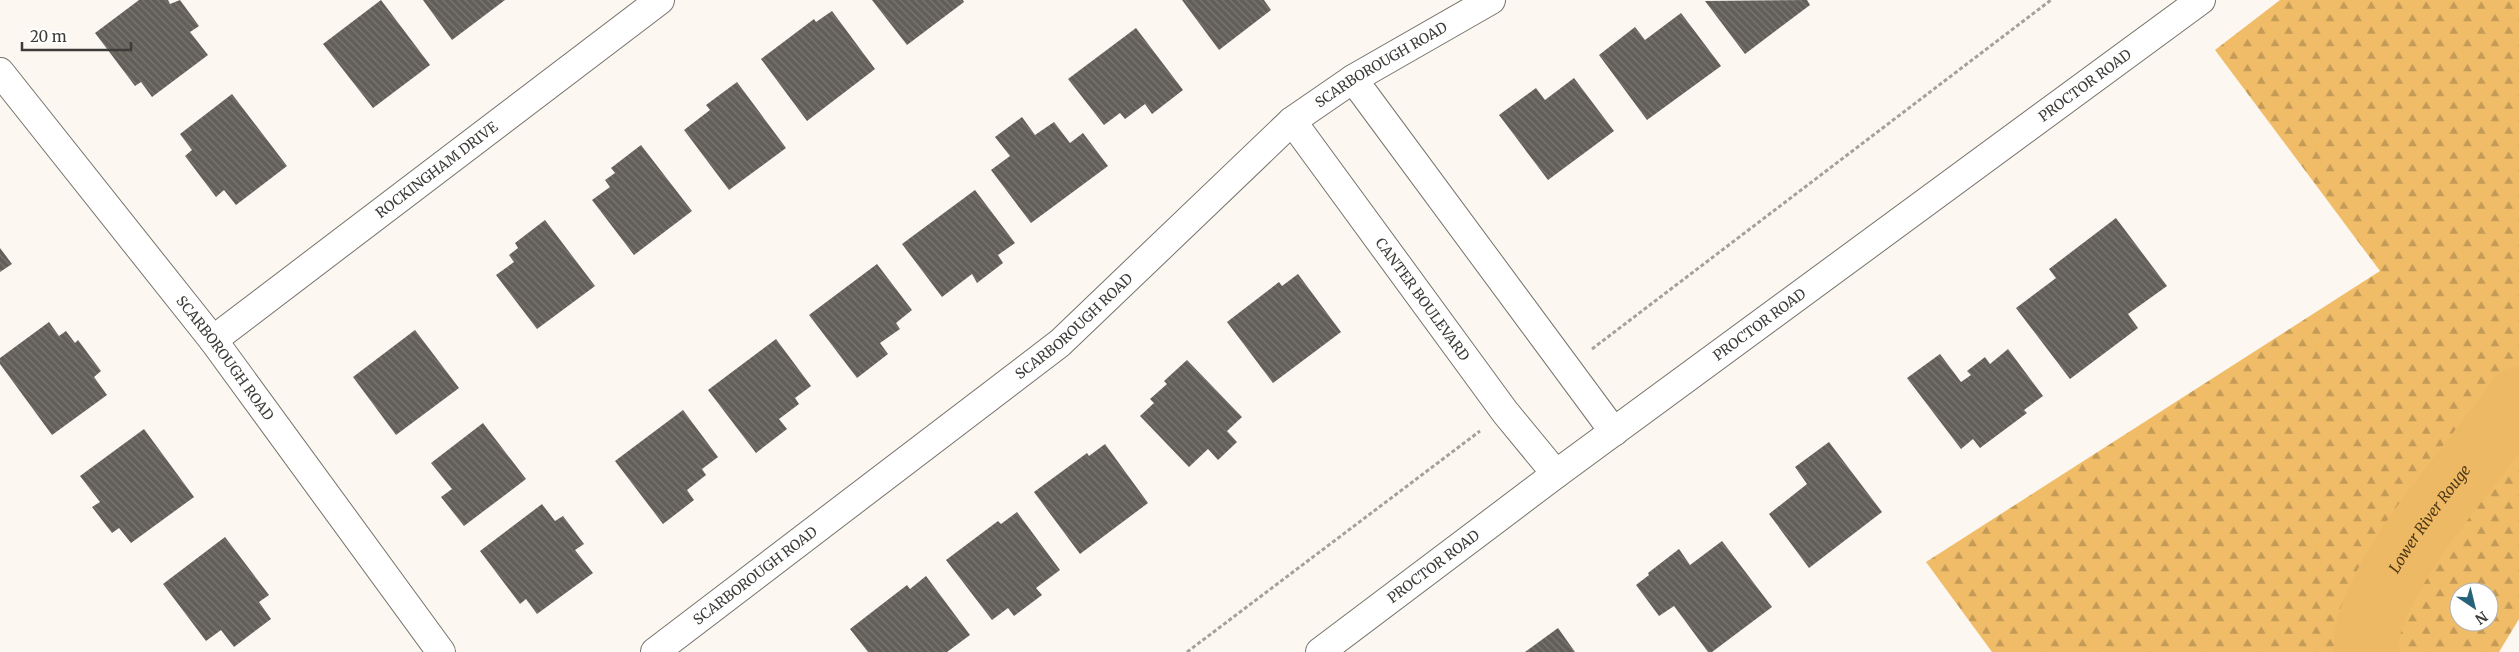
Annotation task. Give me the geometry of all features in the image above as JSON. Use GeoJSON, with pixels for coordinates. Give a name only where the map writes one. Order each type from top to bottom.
{"type":"FeatureCollection","features":[{"type":"Feature","properties":{"kind":"street","name":"ROCKINGHAM DRIVE"},"geometry":{"type":"LineString","coordinates":[[214,340],[660,0]]}},
{"type":"Feature","properties":{"kind":"street","name":"SCARBOROUGH ROAD"},"geometry":{"type":"LineString","coordinates":[[655,652],[1060,343],[1292,121],[1353,79],[1491,0]]}},
{"type":"Feature","properties":{"kind":"street","name":"PROCTOR ROAD"},"geometry":{"type":"LineString","coordinates":[[1320,652],[1556,474],[2201,0]]}},
{"type":"Feature","properties":{"kind":"street","name":"SCARBOROUGH ROAD"},"geometry":{"type":"LineString","coordinates":[[0,72],[214,340],[441,652]]}},
{"type":"Feature","properties":{"kind":"street"},"geometry":{"type":"LineString","coordinates":[[1353,79],[1614,432]]}},
{"type":"Feature","properties":{"kind":"street","name":"CANTER BOULEVARD"},"geometry":{"type":"LineString","coordinates":[[1292,121],[1505,412],[1556,474]]}},
{"type":"Feature","properties":{"kind":"path"},"geometry":{"type":"LineString","coordinates":[[1566,368],[2051,0]]}},
{"type":"Feature","properties":{"kind":"path"},"geometry":{"type":"LineString","coordinates":[[1187,652],[1505,412]]}},
{"type":"Feature","properties":{"kind":"green space"},"geometry":{"type":"Polygon","coordinates":[[[2280,0],[2519,0],[2519,619],[2499,652],[1992,652],[1926,562],[2380,271],[2215,50],[2280,0]]]}},
{"type":"Feature","properties":{"kind":"building"},"geometry":{"type":"Polygon","coordinates":[[[139,0],[168,0],[170,4],[180,0],[199,26],[190,32],[208,55],[152,97],[141,82],[135,86],[95,33],[139,0]]]}},
{"type":"Feature","properties":{"kind":"building"},"geometry":{"type":"Polygon","coordinates":[[[381,0],[430,65],[373,108],[323,44],[381,0]]]}},
{"type":"Feature","properties":{"kind":"building"},"geometry":{"type":"Polygon","coordinates":[[[423,0],[505,0],[452,40],[423,0]]]}},
{"type":"Feature","properties":{"kind":"building"},"geometry":{"type":"Polygon","coordinates":[[[872,0],[963,0],[964,2],[907,45],[872,0]]]}},
{"type":"Feature","properties":{"kind":"building"},"geometry":{"type":"Polygon","coordinates":[[[1182,0],[1264,0],[1271,10],[1219,50],[1182,0]]]}},
{"type":"Feature","properties":{"kind":"building"},"geometry":{"type":"Polygon","coordinates":[[[1807,0],[1810,5],[1745,54],[1705,1],[1807,0]]]}},
{"type":"Feature","properties":{"kind":"building"},"geometry":{"type":"Polygon","coordinates":[[[832,11],[875,69],[807,121],[761,59],[814,19],[816,22],[832,11]]]}},
{"type":"Feature","properties":{"kind":"building"},"geometry":{"type":"Polygon","coordinates":[[[1681,13],[1721,66],[1647,120],[1599,55],[1635,27],[1645,40],[1681,13]]]}},
{"type":"Feature","properties":{"kind":"building"},"geometry":{"type":"Polygon","coordinates":[[[1136,28],[1183,90],[1152,114],[1145,104],[1125,119],[1120,113],[1104,125],[1068,79],[1136,28]]]}},
{"type":"Feature","properties":{"kind":"building"},"geometry":{"type":"Polygon","coordinates":[[[1574,78],[1614,131],[1548,180],[1499,115],[1536,88],[1545,100],[1574,78]]]}},
{"type":"Feature","properties":{"kind":"building"},"geometry":{"type":"Polygon","coordinates":[[[737,82],[786,148],[729,190],[684,130],[710,110],[706,105],[737,82]]]}},
{"type":"Feature","properties":{"kind":"building"},"geometry":{"type":"Polygon","coordinates":[[[232,94],[287,166],[236,205],[224,190],[216,197],[185,156],[192,150],[180,134],[232,94]]]}},
{"type":"Feature","properties":{"kind":"building"},"geometry":{"type":"Polygon","coordinates":[[[1022,117],[1035,135],[1054,122],[1070,143],[1083,133],[1108,166],[1031,223],[991,170],[1010,156],[995,137],[1022,117]]]}},
{"type":"Feature","properties":{"kind":"building"},"geometry":{"type":"Polygon","coordinates":[[[641,145],[692,211],[634,255],[592,200],[610,187],[605,180],[615,173],[611,168],[641,145]]]}},
{"type":"Feature","properties":{"kind":"building"},"geometry":{"type":"Polygon","coordinates":[[[975,190],[1015,243],[998,255],[1003,263],[977,283],[972,274],[942,297],[902,244],[975,190]]]}},
{"type":"Feature","properties":{"kind":"building"},"geometry":{"type":"Polygon","coordinates":[[[2116,218],[2167,286],[2128,314],[2138,328],[2070,379],[2016,308],[2056,278],[2049,269],[2116,218]]]}},
{"type":"Feature","properties":{"kind":"building"},"geometry":{"type":"Polygon","coordinates":[[[545,220],[595,286],[537,329],[496,275],[514,262],[509,255],[518,248],[515,243],[545,220]]]}},
{"type":"Feature","properties":{"kind":"building"},"geometry":{"type":"Polygon","coordinates":[[[0,248],[12,264],[0,272],[0,248]]]}},
{"type":"Feature","properties":{"kind":"building"},"geometry":{"type":"Polygon","coordinates":[[[877,264],[912,310],[896,323],[900,329],[880,343],[888,354],[857,378],[809,315],[877,264]]]}},
{"type":"Feature","properties":{"kind":"building"},"geometry":{"type":"Polygon","coordinates":[[[1298,274],[1341,332],[1273,383],[1227,322],[1279,282],[1282,286],[1298,274]]]}},
{"type":"Feature","properties":{"kind":"building"},"geometry":{"type":"Polygon","coordinates":[[[49,322],[59,336],[66,331],[75,343],[78,340],[101,371],[94,377],[107,395],[52,435],[0,364],[0,358],[49,322]]]}},
{"type":"Feature","properties":{"kind":"building"},"geometry":{"type":"Polygon","coordinates":[[[415,330],[459,388],[396,435],[353,377],[415,330]]]}},
{"type":"Feature","properties":{"kind":"building"},"geometry":{"type":"Polygon","coordinates":[[[776,339],[811,386],[795,398],[799,404],[779,419],[787,429],[756,453],[708,390],[776,339]]]}},
{"type":"Feature","properties":{"kind":"building"},"geometry":{"type":"Polygon","coordinates":[[[2008,349],[2043,396],[2024,410],[2027,413],[1980,448],[1973,439],[1961,449],[1907,378],[1940,354],[1961,382],[1971,375],[1967,371],[1985,357],[1990,364],[2008,349]]]}},
{"type":"Feature","properties":{"kind":"building"},"geometry":{"type":"Polygon","coordinates":[[[1187,360],[1242,417],[1227,431],[1237,442],[1218,460],[1208,449],[1189,467],[1140,416],[1154,403],[1150,399],[1167,384],[1164,381],[1187,360]]]}},
{"type":"Feature","properties":{"kind":"building"},"geometry":{"type":"Polygon","coordinates":[[[683,410],[718,457],[702,469],[706,475],[687,490],[694,500],[663,524],[615,461],[683,410]]]}},
{"type":"Feature","properties":{"kind":"building"},"geometry":{"type":"Polygon","coordinates":[[[483,423],[526,479],[464,526],[441,497],[452,489],[431,463],[483,423]]]}},
{"type":"Feature","properties":{"kind":"building"},"geometry":{"type":"Polygon","coordinates":[[[144,429],[194,497],[131,543],[119,528],[112,533],[92,507],[100,502],[80,476],[144,429]]]}},
{"type":"Feature","properties":{"kind":"building"},"geometry":{"type":"Polygon","coordinates":[[[1829,442],[1882,512],[1809,568],[1769,514],[1807,484],[1795,467],[1829,442]]]}},
{"type":"Feature","properties":{"kind":"building"},"geometry":{"type":"Polygon","coordinates":[[[1105,444],[1148,503],[1080,554],[1034,492],[1087,453],[1089,456],[1105,444]]]}},
{"type":"Feature","properties":{"kind":"building"},"geometry":{"type":"Polygon","coordinates":[[[542,504],[555,521],[563,516],[584,544],[575,550],[593,573],[537,614],[526,599],[520,604],[480,551],[542,504]]]}},
{"type":"Feature","properties":{"kind":"building"},"geometry":{"type":"Polygon","coordinates":[[[1017,512],[1060,570],[1036,588],[1042,595],[1014,616],[1008,608],[992,620],[946,560],[998,521],[1001,524],[1017,512]]]}},
{"type":"Feature","properties":{"kind":"building"},"geometry":{"type":"Polygon","coordinates":[[[225,537],[269,595],[259,602],[271,619],[234,647],[221,630],[206,641],[163,584],[225,537]]]}},
{"type":"Feature","properties":{"kind":"building"},"geometry":{"type":"Polygon","coordinates":[[[1722,541],[1772,607],[1712,652],[1708,652],[1674,606],[1659,616],[1636,585],[1679,549],[1690,565],[1722,541]]]}},
{"type":"Feature","properties":{"kind":"building"},"geometry":{"type":"Polygon","coordinates":[[[926,576],[970,635],[947,652],[868,652],[850,629],[907,585],[910,589],[926,576]]]}},
{"type":"Feature","properties":{"kind":"building"},"geometry":{"type":"Polygon","coordinates":[[[1558,628],[1575,652],[1525,652],[1558,628]]]}},
{"type":"Feature","properties":{"kind":"waterway","name":"Lower River Rouge"},"geometry":{"type":"LineString","coordinates":[[2366,652],[2368,629],[2379,599],[2413,539],[2519,399]]}}]}
